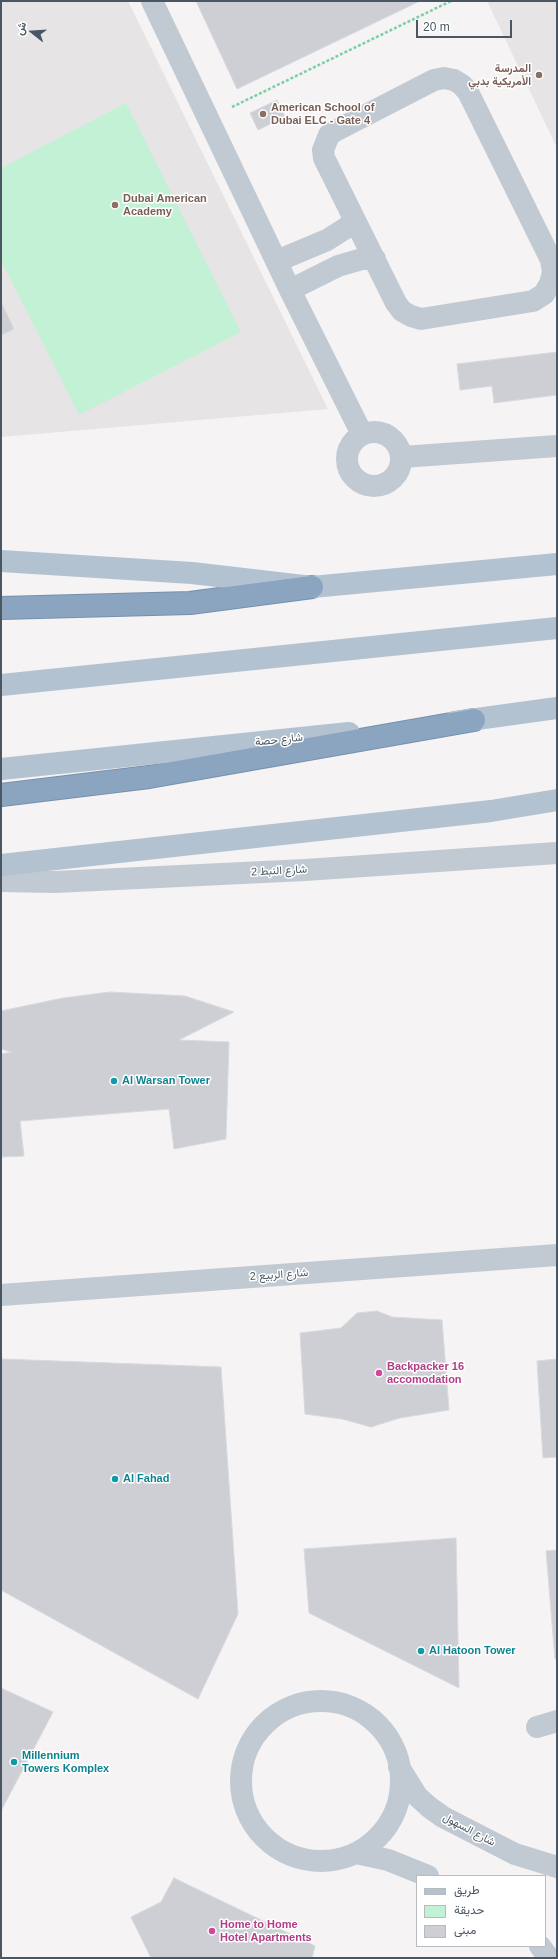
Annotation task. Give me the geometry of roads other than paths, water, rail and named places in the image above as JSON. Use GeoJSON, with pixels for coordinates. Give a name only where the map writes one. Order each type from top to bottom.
{"type":"FeatureCollection","features":[{"type":"Feature","properties":{"kind":"highway"},"geometry":{"type":"LineString","coordinates":[[1,608],[183,603],[231,599],[312,587]]}},
{"type":"Feature","properties":{"kind":"highway"},"geometry":{"type":"LineString","coordinates":[[1,795],[149,777],[474,720]]}},
{"type":"Feature","properties":{"kind":"main road"},"geometry":{"type":"LineString","coordinates":[[1,560],[192,573],[312,587],[557,564]]}},
{"type":"Feature","properties":{"kind":"main road"},"geometry":{"type":"LineString","coordinates":[[1,685],[557,628]]}},
{"type":"Feature","properties":{"kind":"main road","name":"شارع حصة"},"geometry":{"type":"LineString","coordinates":[[1,769],[474,720],[557,708]]}},
{"type":"Feature","properties":{"kind":"main road"},"geometry":{"type":"LineString","coordinates":[[1,865],[491,811],[557,800]]}},
{"type":"Feature","properties":{"kind":"street"},"geometry":{"type":"LineString","coordinates":[[152,1],[290,290],[362,434]]}},
{"type":"Feature","properties":{"kind":"street"},"geometry":{"type":"LineString","coordinates":[[444,78],[454,80],[462,85],[468,92],[551,260],[553,272],[550,284],[544,294],[533,301],[421,319],[407,313],[396,302],[375,259],[324,158],[323,150],[329,135],[434,80],[444,78]]}},
{"type":"Feature","properties":{"kind":"street"},"geometry":{"type":"LineString","coordinates":[[277,261],[337,235],[355,220]]}},
{"type":"Feature","properties":{"kind":"street"},"geometry":{"type":"LineString","coordinates":[[290,290],[338,266],[362,259],[375,259]]}},
{"type":"Feature","properties":{"kind":"street"},"geometry":{"type":"LineString","coordinates":[[377,431],[391,437],[397,442],[402,457],[399,469],[392,480],[376,486],[360,483],[349,470],[347,458],[350,445],[362,434],[377,431]]}},
{"type":"Feature","properties":{"kind":"street"},"geometry":{"type":"LineString","coordinates":[[402,457],[557,446]]}},
{"type":"Feature","properties":{"kind":"street","name":"شارع النبط 2"},"geometry":{"type":"LineString","coordinates":[[1,881],[55,882],[305,870],[557,853]]}},
{"type":"Feature","properties":{"kind":"street","name":"شارع الربيع 2"},"geometry":{"type":"LineString","coordinates":[[1,1295],[557,1256]]}},
{"type":"Feature","properties":{"kind":"street"},"geometry":{"type":"LineString","coordinates":[[312,1701],[332,1702],[351,1707],[368,1717],[383,1731],[393,1748],[399,1767],[400,1787],[396,1808],[387,1826],[373,1841],[356,1853],[326,1862],[302,1860],[280,1850],[261,1835],[250,1818],[243,1799],[241,1779],[243,1761],[250,1744],[260,1729],[274,1717],[292,1706],[312,1701]]}},
{"type":"Feature","properties":{"kind":"street","name":"شارع السهول"},"geometry":{"type":"LineString","coordinates":[[399,1767],[417,1796],[429,1807],[443,1816],[516,1854],[557,1867]]}},
{"type":"Feature","properties":{"kind":"street"},"geometry":{"type":"LineString","coordinates":[[356,1853],[388,1860],[426,1875]]}},
{"type":"Feature","properties":{"kind":"street"},"geometry":{"type":"LineString","coordinates":[[541,1947],[549,1958]]}},
{"type":"Feature","properties":{"kind":"place","name":"المدرسة الأمريكية بدبي"},"geometry":{"type":"Point","coordinates":[539,75]}},
{"type":"Feature","properties":{"kind":"place","name":"American School of Dubai ELC - Gate 4"},"geometry":{"type":"Point","coordinates":[263,114]}},
{"type":"Feature","properties":{"kind":"place","name":"Dubai American Academy"},"geometry":{"type":"Point","coordinates":[115,205]}},
{"type":"Feature","properties":{"kind":"place","name":"Al Warsan Tower"},"geometry":{"type":"Point","coordinates":[114,1081]}},
{"type":"Feature","properties":{"kind":"place","name":"Backpacker 16 accomodation"},"geometry":{"type":"Point","coordinates":[379,1373]}},
{"type":"Feature","properties":{"kind":"place","name":"Al Fahad"},"geometry":{"type":"Point","coordinates":[115,1479]}},
{"type":"Feature","properties":{"kind":"place","name":"Al Hatoon Tower"},"geometry":{"type":"Point","coordinates":[421,1651]}},
{"type":"Feature","properties":{"kind":"place","name":"Millennium Towers Komplex"},"geometry":{"type":"Point","coordinates":[14,1762]}},
{"type":"Feature","properties":{"kind":"place","name":"Home to Home Hotel Apartments"},"geometry":{"type":"Point","coordinates":[212,1931]}}]}
